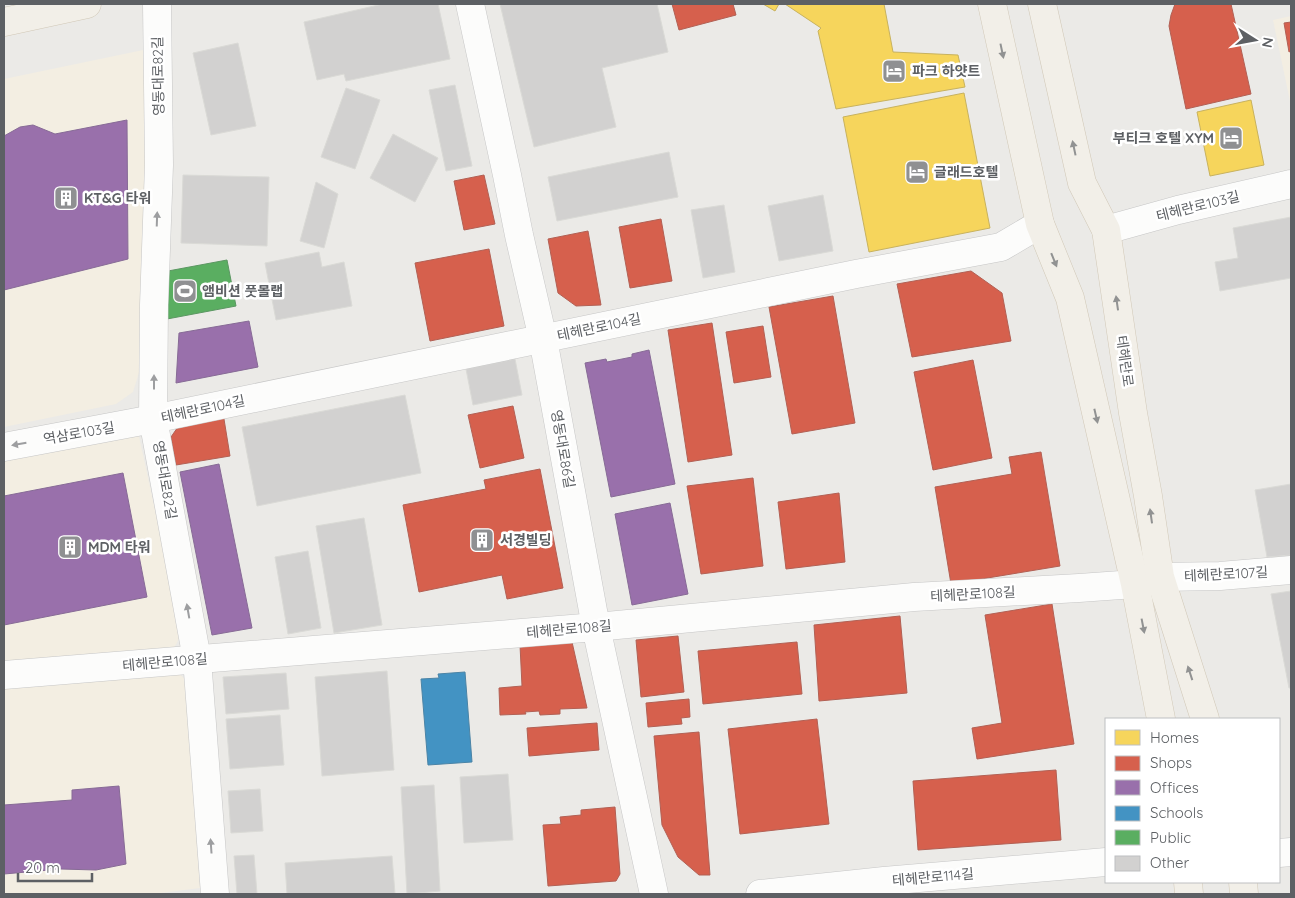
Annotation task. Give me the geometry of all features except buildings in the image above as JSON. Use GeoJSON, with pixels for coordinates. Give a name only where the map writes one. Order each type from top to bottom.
{"type":"FeatureCollection","features":[{"type":"Feature","properties":{"kind":"main road"},"geometry":{"type":"LineString","coordinates":[[4,22],[87,4]]}},
{"type":"Feature","properties":{"kind":"main road","name":"테헤란로"},"geometry":{"type":"LineString","coordinates":[[992,4],[1040,224],[1070,298],[1147,580],[1205,718]]}},
{"type":"Feature","properties":{"kind":"main road","name":"테헤란로"},"geometry":{"type":"LineString","coordinates":[[1042,4],[1082,183],[1106,230],[1133,413],[1148,496],[1147,580],[1161,718]]}},
{"type":"Feature","properties":{"kind":"street","name":"영동대로82길"},"geometry":{"type":"LineString","coordinates":[[157,4],[159,165],[154,305],[154,419],[197,659],[214,894]]}},
{"type":"Feature","properties":{"kind":"street","name":"영동대로86길"},"geometry":{"type":"LineString","coordinates":[[470,4],[543,338],[596,626],[654,894]]}},
{"type":"Feature","properties":{"kind":"street","name":"테헤란로103길"},"geometry":{"type":"LineString","coordinates":[[1106,230],[1178,210],[1291,184]]}},
{"type":"Feature","properties":{"kind":"street","name":"테헤란로104길"},"geometry":{"type":"LineString","coordinates":[[154,419],[856,274],[1001,247],[1040,224]]}},
{"type":"Feature","properties":{"kind":"street","name":"역삼로103길"},"geometry":{"type":"LineString","coordinates":[[4,447],[154,419]]}},
{"type":"Feature","properties":{"kind":"street","name":"테헤란로107길"},"geometry":{"type":"LineString","coordinates":[[1147,580],[1291,570]]}},
{"type":"Feature","properties":{"kind":"street","name":"테헤란로108길"},"geometry":{"type":"LineString","coordinates":[[4,675],[596,626],[914,597],[1070,589],[1147,580]]}},
{"type":"Feature","properties":{"kind":"street","name":"테헤란로114길"},"geometry":{"type":"LineString","coordinates":[[760,894],[1105,862]]}},
{"type":"Feature","properties":{"kind":"shaded area"},"geometry":{"type":"Polygon","coordinates":[[[1291,16],[1291,106],[1273,20],[1291,16]]]}},
{"type":"Feature","properties":{"kind":"shaded area"},"geometry":{"type":"Polygon","coordinates":[[[148,49],[142,363],[133,392],[116,404],[4,427],[4,79],[148,49]]]}},
{"type":"Feature","properties":{"kind":"shaded area"},"geometry":{"type":"Polygon","coordinates":[[[138,432],[182,633],[173,650],[4,666],[4,453],[138,432]]]}},
{"type":"Feature","properties":{"kind":"shaded area"},"geometry":{"type":"Polygon","coordinates":[[[174,669],[186,680],[200,888],[153,894],[4,894],[4,685],[174,669]]]}},
{"type":"Feature","properties":{"kind":"place","name":"파크 하얏트"},"geometry":{"type":"Point","coordinates":[894,71]}},
{"type":"Feature","properties":{"kind":"place","name":"부티크 호텔 XYM"},"geometry":{"type":"Point","coordinates":[1231,138]}},
{"type":"Feature","properties":{"kind":"place","name":"글래드호텔"},"geometry":{"type":"Point","coordinates":[917,172]}},
{"type":"Feature","properties":{"kind":"place","name":"KT&G 타워"},"geometry":{"type":"Point","coordinates":[66,198]}},
{"type":"Feature","properties":{"kind":"place","name":"앰비션 풋볼랩"},"geometry":{"type":"Point","coordinates":[185,291]}},
{"type":"Feature","properties":{"kind":"place","name":"서경빌딩"},"geometry":{"type":"Point","coordinates":[482,540]}},
{"type":"Feature","properties":{"kind":"place","name":"MDM 타워"},"geometry":{"type":"Point","coordinates":[70,547]}}]}
